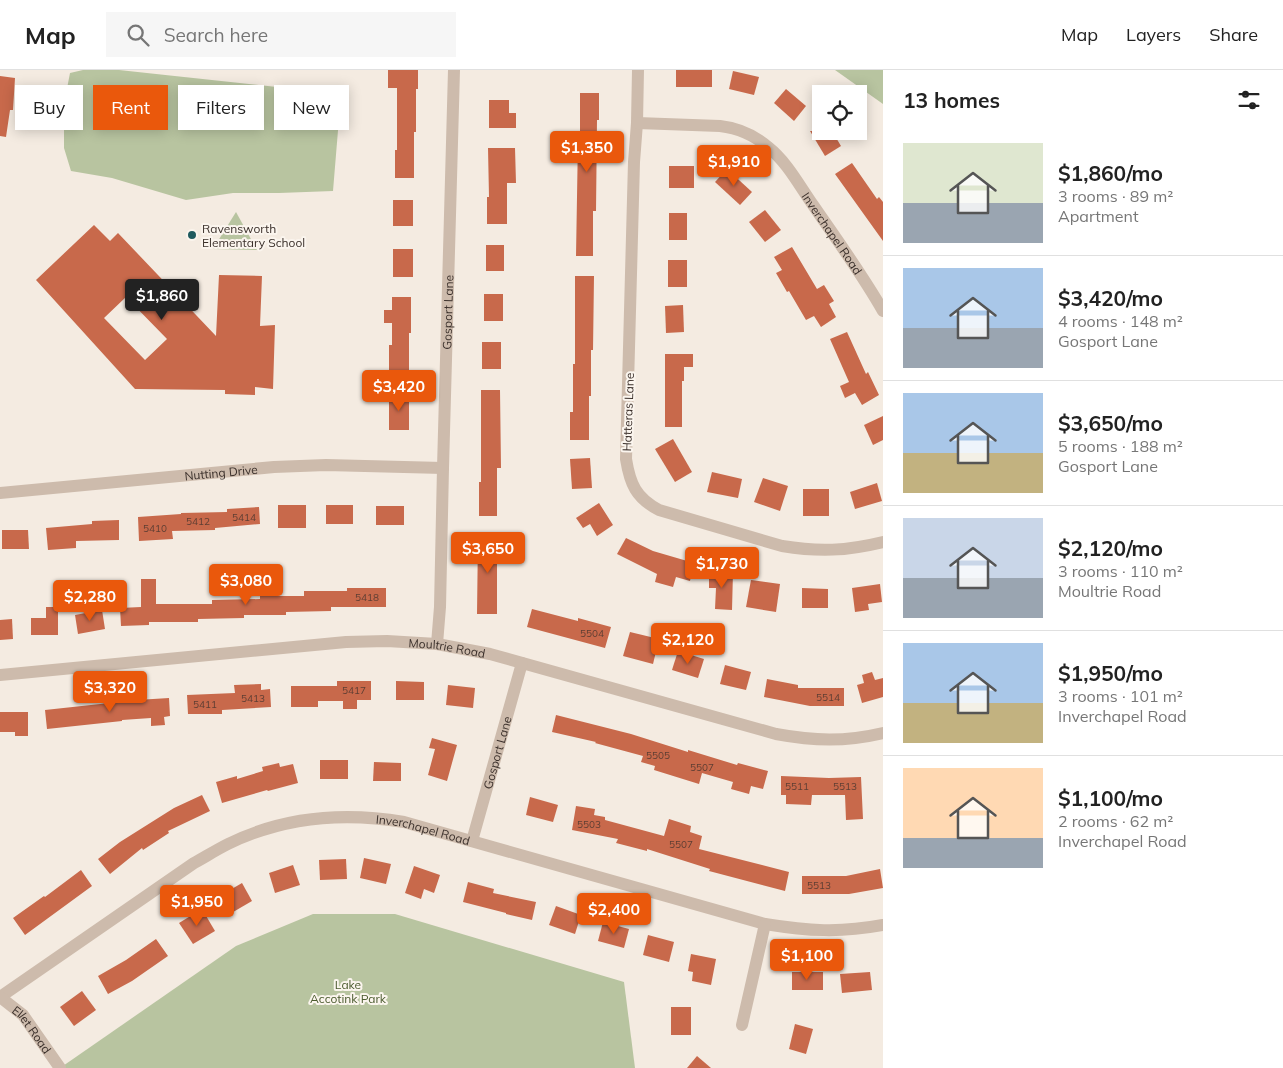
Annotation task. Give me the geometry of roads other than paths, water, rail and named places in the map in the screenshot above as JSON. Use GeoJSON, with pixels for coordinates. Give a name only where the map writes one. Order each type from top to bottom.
{"type":"FeatureCollection","features":[{"type":"Feature","properties":{"kind":"street","name":"Gosport Lane"},"geometry":{"type":"LineString","coordinates":[[437,644],[440,607],[454,70]]}},
{"type":"Feature","properties":{"kind":"street","name":"Hatteras Lane"},"geometry":{"type":"LineString","coordinates":[[638,70],[626,459],[629,476],[635,490],[645,502],[659,510],[782,546],[824,551],[842,550],[883,542]]}},
{"type":"Feature","properties":{"kind":"street","name":"Inverchapel Road"},"geometry":{"type":"LineString","coordinates":[[637,123],[728,127],[749,134],[769,147],[798,183],[883,311]]}},
{"type":"Feature","properties":{"kind":"street","name":"Nutting Drive"},"geometry":{"type":"LineString","coordinates":[[0,493],[274,467],[326,465],[443,468]]}},
{"type":"Feature","properties":{"kind":"street","name":"Moultrie Road"},"geometry":{"type":"LineString","coordinates":[[0,675],[346,642],[387,641],[437,644],[490,654],[776,734],[803,739],[838,740],[861,738],[883,733]]}},
{"type":"Feature","properties":{"kind":"street","name":"Gosport Lane"},"geometry":{"type":"LineString","coordinates":[[472,841],[522,663]]}},
{"type":"Feature","properties":{"kind":"street","name":"Inverchapel Road"},"geometry":{"type":"LineString","coordinates":[[0,997],[194,863],[228,844],[262,830],[314,819],[366,817],[404,822],[766,924],[798,930],[860,930],[883,925]]}},
{"type":"Feature","properties":{"kind":"street"},"geometry":{"type":"LineString","coordinates":[[742,1025],[766,924]]}},
{"type":"Feature","properties":{"kind":"street","name":"Ellet Road"},"geometry":{"type":"LineString","coordinates":[[0,997],[23,1015],[60,1068]]}},
{"type":"Feature","properties":{"kind":"place","name":"Ravensworth Elementary School"},"geometry":{"type":"Point","coordinates":[192,235]}},
{"type":"Feature","properties":{"kind":"park label","name":"Lake Accotink Park"},"geometry":{"type":"Point","coordinates":[348,991]}}]}
